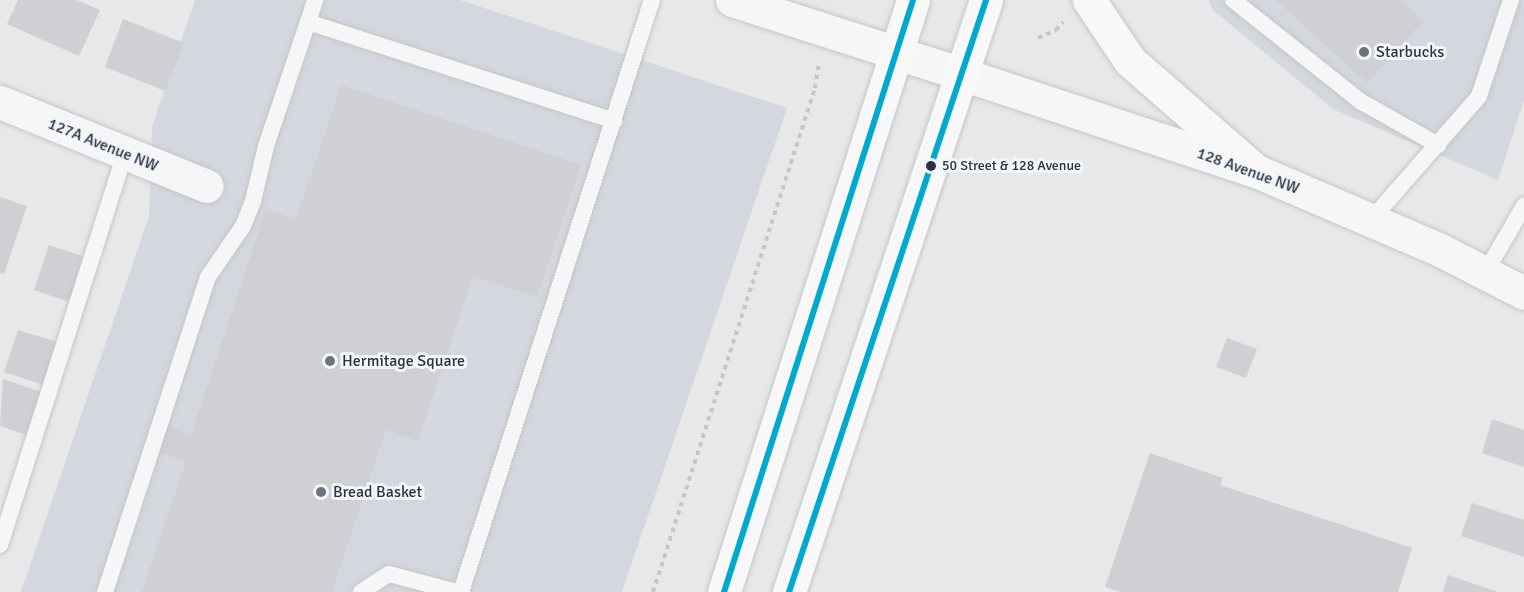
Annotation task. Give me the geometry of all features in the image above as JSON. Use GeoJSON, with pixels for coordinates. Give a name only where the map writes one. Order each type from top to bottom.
{"type":"FeatureCollection","features":[{"type":"Feature","properties":{"kind":"main road"},"geometry":{"type":"LineString","coordinates":[[724,592],[913,0]]}},
{"type":"Feature","properties":{"kind":"main road"},"geometry":{"type":"LineString","coordinates":[[789,592],[986,0]]}},
{"type":"Feature","properties":{"kind":"main road"},"geometry":{"type":"LineString","coordinates":[[1080,6],[1130,61],[1256,171]]}},
{"type":"Feature","properties":{"kind":"street","name":"128 Avenue NW"},"geometry":{"type":"LineString","coordinates":[[732,0],[1256,171],[1371,220],[1524,293]]}},
{"type":"Feature","properties":{"kind":"street","name":"127A Avenue NW"},"geometry":{"type":"LineString","coordinates":[[0,102],[124,156],[207,186]]}},
{"type":"Feature","properties":{"kind":"lane"},"geometry":{"type":"LineString","coordinates":[[105,592],[208,277],[249,209],[266,146],[315,0]]}},
{"type":"Feature","properties":{"kind":"lane"},"geometry":{"type":"LineString","coordinates":[[361,592],[389,574],[459,592],[652,0]]}},
{"type":"Feature","properties":{"kind":"lane"},"geometry":{"type":"LineString","coordinates":[[1233,0],[1360,101],[1438,145]]}},
{"type":"Feature","properties":{"kind":"lane"},"geometry":{"type":"LineString","coordinates":[[1371,220],[1479,96],[1511,0]]}},
{"type":"Feature","properties":{"kind":"lane"},"geometry":{"type":"LineString","coordinates":[[308,22],[614,121]]}},
{"type":"Feature","properties":{"kind":"lane"},"geometry":{"type":"LineString","coordinates":[[0,545],[124,156]]}},
{"type":"Feature","properties":{"kind":"lane"},"geometry":{"type":"LineString","coordinates":[[1485,273],[1524,206]]}},
{"type":"Feature","properties":{"kind":"path"},"geometry":{"type":"LineString","coordinates":[[1038,38],[1056,30],[1080,6]]}},
{"type":"Feature","properties":{"kind":"path"},"geometry":{"type":"LineString","coordinates":[[653,592],[815,88]]}},
{"type":"Feature","properties":{"kind":"shaded area"},"geometry":{"type":"Polygon","coordinates":[[[195,0],[460,0],[787,108],[622,592],[21,592],[149,216],[152,127],[195,0]]]}},
{"type":"Feature","properties":{"kind":"shaded area"},"geometry":{"type":"Polygon","coordinates":[[[1209,0],[1524,0],[1524,100],[1498,180],[1333,109],[1213,10],[1209,0]]]}},
{"type":"Feature","properties":{"kind":"building"},"geometry":{"type":"Polygon","coordinates":[[[18,0],[76,0],[100,10],[79,56],[7,24],[18,0]]]}},
{"type":"Feature","properties":{"kind":"building","name":"Starbucks"},"geometry":{"type":"Polygon","coordinates":[[[1276,0],[1400,0],[1423,21],[1367,83],[1276,0]]]}},
{"type":"Feature","properties":{"kind":"building"},"geometry":{"type":"Polygon","coordinates":[[[123,19],[184,43],[165,91],[105,67],[123,19]]]}},
{"type":"Feature","properties":{"kind":"building","name":"Hermitage Square"},"geometry":{"type":"Polygon","coordinates":[[[341,85],[581,165],[537,297],[473,276],[418,441],[386,430],[332,592],[142,592],[186,461],[156,452],[165,425],[191,435],[266,209],[296,219],[341,85]]]}},
{"type":"Feature","properties":{"kind":"building"},"geometry":{"type":"Polygon","coordinates":[[[0,197],[27,206],[4,274],[0,273],[0,197]]]}},
{"type":"Feature","properties":{"kind":"building"},"geometry":{"type":"Polygon","coordinates":[[[49,245],[88,258],[72,303],[34,290],[49,245]]]}},
{"type":"Feature","properties":{"kind":"building"},"geometry":{"type":"Polygon","coordinates":[[[18,330],[61,343],[47,386],[4,372],[18,330]]]}},
{"type":"Feature","properties":{"kind":"building"},"geometry":{"type":"Polygon","coordinates":[[[1227,338],[1257,349],[1246,378],[1216,367],[1227,338]]]}},
{"type":"Feature","properties":{"kind":"building"},"geometry":{"type":"Polygon","coordinates":[[[3,379],[44,393],[29,436],[0,426],[3,379]]]}},
{"type":"Feature","properties":{"kind":"building"},"geometry":{"type":"Polygon","coordinates":[[[1492,419],[1524,430],[1524,467],[1482,453],[1492,419]]]}},
{"type":"Feature","properties":{"kind":"building"},"geometry":{"type":"Polygon","coordinates":[[[1150,453],[1223,478],[1220,485],[1412,548],[1398,592],[1120,592],[1105,587],[1150,453]]]}},
{"type":"Feature","properties":{"kind":"building"},"geometry":{"type":"Polygon","coordinates":[[[1472,503],[1524,520],[1524,557],[1461,536],[1472,503]]]}},
{"type":"Feature","properties":{"kind":"building"},"geometry":{"type":"Polygon","coordinates":[[[1448,575],[1498,592],[1443,592],[1448,575]]]}},
{"type":"Feature","properties":{"kind":"transit line"},"geometry":{"type":"LineString","coordinates":[[724,592],[913,0]]}},
{"type":"Feature","properties":{"kind":"transit line"},"geometry":{"type":"LineString","coordinates":[[789,592],[986,0]]}},
{"type":"Feature","properties":{"kind":"place","name":"Starbucks"},"geometry":{"type":"Point","coordinates":[1364,52]}},
{"type":"Feature","properties":{"kind":"place","name":"50 Street & 128 Avenue"},"geometry":{"type":"Point","coordinates":[931,166]}},
{"type":"Feature","properties":{"kind":"place","name":"Hermitage Square"},"geometry":{"type":"Point","coordinates":[330,361]}},
{"type":"Feature","properties":{"kind":"place","name":"Bread Basket"},"geometry":{"type":"Point","coordinates":[321,492]}}]}
